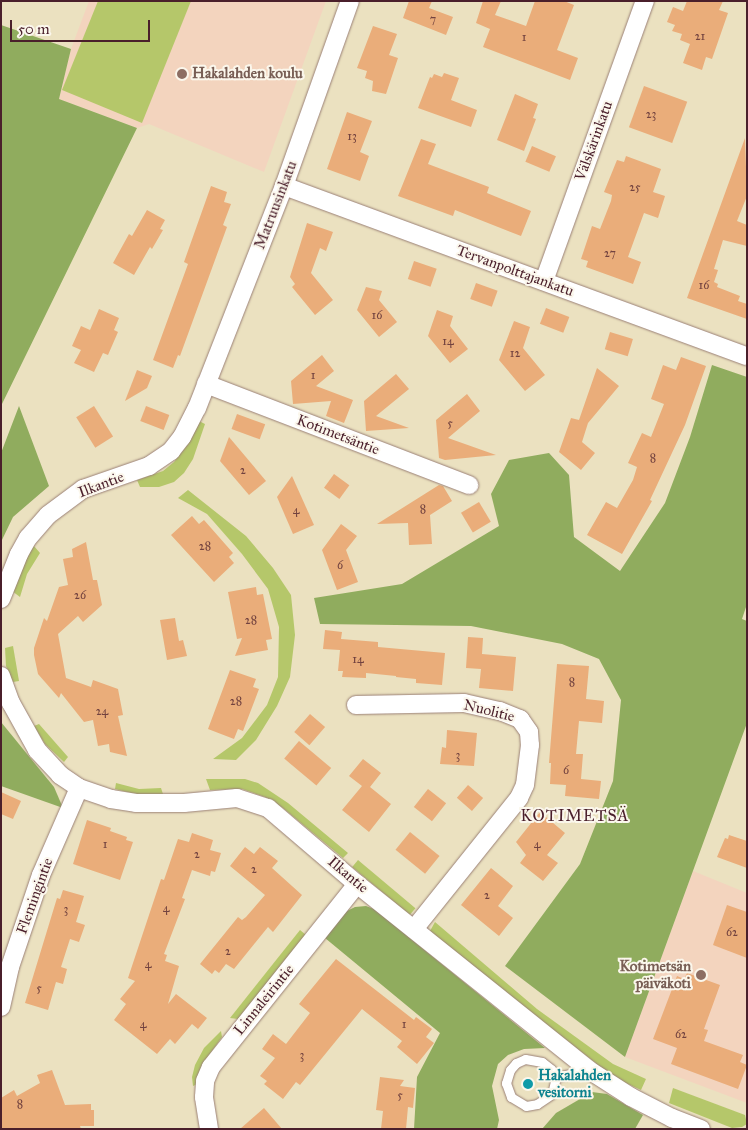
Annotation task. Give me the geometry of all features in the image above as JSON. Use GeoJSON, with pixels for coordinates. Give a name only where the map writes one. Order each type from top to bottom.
{"type":"FeatureCollection","features":[{"type":"Feature","properties":{"kind":"street","name":"Matruusinkatu"},"geometry":{"type":"LineString","coordinates":[[197,408],[284,186],[350,1]]}},
{"type":"Feature","properties":{"kind":"street","name":"Välskärinkatu"},"geometry":{"type":"LineString","coordinates":[[544,281],[645,1]]}},
{"type":"Feature","properties":{"kind":"street","name":"Tervanpolttajankatu"},"geometry":{"type":"LineString","coordinates":[[284,186],[746,355]]}},
{"type":"Feature","properties":{"kind":"street","name":"Kotimetsäntie"},"geometry":{"type":"LineString","coordinates":[[206,384],[469,485]]}},
{"type":"Feature","properties":{"kind":"street","name":"Ilkantie"},"geometry":{"type":"LineString","coordinates":[[1,599],[19,554],[28,538],[48,516],[83,489],[134,473],[161,459],[182,437],[197,408]]}},
{"type":"Feature","properties":{"kind":"street","name":"Ilkantie"},"geometry":{"type":"LineString","coordinates":[[1,676],[11,703],[37,750],[60,775],[79,788],[111,800],[136,803],[184,803],[237,798],[268,808],[357,884],[589,1070],[631,1097],[672,1118],[701,1129]]}},
{"type":"Feature","properties":{"kind":"street","name":"Nuolitie"},"geometry":{"type":"LineString","coordinates":[[356,705],[464,703],[500,711],[520,719],[529,732],[530,745],[525,785],[519,798],[414,929]]}},
{"type":"Feature","properties":{"kind":"street","name":"Flemingintie"},"geometry":{"type":"LineString","coordinates":[[1,1008],[10,967],[41,875],[79,788]]}},
{"type":"Feature","properties":{"kind":"street","name":"Linnaleirintie"},"geometry":{"type":"LineString","coordinates":[[209,1129],[204,1097],[205,1081],[211,1067],[357,884]]}},
{"type":"Feature","properties":{"kind":"lane"},"geometry":{"type":"LineString","coordinates":[[525,1059],[542,1062],[551,1069],[556,1077],[552,1094],[537,1104],[526,1106],[517,1103],[508,1090],[506,1077],[516,1063],[525,1059]]}},
{"type":"Feature","properties":{"kind":"lane"},"geometry":{"type":"LineString","coordinates":[[556,1077],[589,1070]]}},
{"type":"Feature","properties":{"kind":"shaded area","name":"Hakalahden koulu"},"geometry":{"type":"Polygon","coordinates":[[[89,1],[326,1],[264,172],[149,124],[137,128],[59,99],[71,49],[89,1]]]}},
{"type":"Feature","properties":{"kind":"shaded area","name":"Kotimetsän päiväkoti"},"geometry":{"type":"Polygon","coordinates":[[[693,871],[747,893],[747,1103],[625,1057],[693,871]]]}},
{"type":"Feature","properties":{"kind":"green space"},"geometry":{"type":"Polygon","coordinates":[[[98,1],[191,1],[142,123],[62,90],[98,1]]]}},
{"type":"Feature","properties":{"kind":"green space"},"geometry":{"type":"Polygon","coordinates":[[[1,25],[71,49],[59,99],[137,128],[1,406],[1,25]]]}},
{"type":"Feature","properties":{"kind":"green space"},"geometry":{"type":"Polygon","coordinates":[[[712,365],[747,377],[747,604],[742,619],[747,621],[747,723],[625,1057],[505,966],[580,864],[613,781],[621,700],[599,659],[562,644],[471,626],[320,624],[314,598],[402,584],[499,526],[491,494],[509,460],[549,453],[569,475],[574,537],[620,571],[665,503],[690,437],[712,365]]]}},
{"type":"Feature","properties":{"kind":"green space"},"geometry":{"type":"Polygon","coordinates":[[[19,406],[49,486],[13,517],[1,542],[1,453],[19,406]]]}},
{"type":"Feature","properties":{"kind":"green space"},"geometry":{"type":"Polygon","coordinates":[[[199,421],[205,424],[193,459],[184,473],[174,482],[159,487],[140,487],[137,480],[163,471],[174,462],[188,444],[199,421]]]}},
{"type":"Feature","properties":{"kind":"green space"},"geometry":{"type":"Polygon","coordinates":[[[188,490],[246,536],[273,568],[291,595],[295,635],[290,677],[277,706],[256,740],[236,760],[213,759],[242,738],[267,705],[278,677],[279,627],[268,589],[242,554],[207,514],[178,498],[188,490]]]}},
{"type":"Feature","properties":{"kind":"green space"},"geometry":{"type":"Polygon","coordinates":[[[34,546],[40,553],[27,574],[20,597],[12,591],[21,564],[34,546]]]}},
{"type":"Feature","properties":{"kind":"green space"},"geometry":{"type":"Polygon","coordinates":[[[13,646],[19,681],[13,682],[6,666],[5,648],[13,646]]]}},
{"type":"Feature","properties":{"kind":"green space"},"geometry":{"type":"Polygon","coordinates":[[[1,722],[54,787],[63,808],[1,786],[1,722]]]}},
{"type":"Feature","properties":{"kind":"green space"},"geometry":{"type":"Polygon","coordinates":[[[39,724],[68,757],[64,762],[45,744],[34,726],[39,724]]]}},
{"type":"Feature","properties":{"kind":"green space"},"geometry":{"type":"Polygon","coordinates":[[[206,779],[245,779],[258,783],[288,803],[348,853],[343,858],[283,808],[265,797],[242,789],[210,790],[206,779]]]}},
{"type":"Feature","properties":{"kind":"green space"},"geometry":{"type":"Polygon","coordinates":[[[116,783],[139,789],[161,788],[163,794],[139,795],[115,789],[116,783]]]}},
{"type":"Feature","properties":{"kind":"green space"},"geometry":{"type":"Polygon","coordinates":[[[358,860],[415,908],[410,915],[352,867],[358,860]]]}},
{"type":"Feature","properties":{"kind":"green space"},"geometry":{"type":"Polygon","coordinates":[[[366,906],[374,909],[545,1048],[524,1049],[508,1055],[498,1064],[492,1086],[499,1120],[497,1129],[414,1129],[417,1077],[440,1033],[325,938],[345,912],[355,907],[366,906]]]}},
{"type":"Feature","properties":{"kind":"green space"},"geometry":{"type":"Polygon","coordinates":[[[435,922],[537,1009],[613,1064],[646,1079],[641,1090],[615,1078],[430,931],[435,922]]]}},
{"type":"Feature","properties":{"kind":"green space"},"geometry":{"type":"Polygon","coordinates":[[[300,930],[306,935],[238,1019],[230,1018],[300,930]]]}},
{"type":"Feature","properties":{"kind":"green space"},"geometry":{"type":"Polygon","coordinates":[[[221,1031],[222,1037],[202,1065],[200,1083],[193,1086],[192,1077],[195,1065],[204,1048],[221,1031]]]}},
{"type":"Feature","properties":{"kind":"green space"},"geometry":{"type":"Polygon","coordinates":[[[673,1088],[745,1115],[747,1124],[742,1127],[732,1128],[669,1103],[673,1088]]]}},
{"type":"Feature","properties":{"kind":"green space"},"geometry":{"type":"Polygon","coordinates":[[[592,1092],[607,1094],[643,1115],[635,1129],[542,1129],[556,1113],[592,1092]]]}},
{"type":"Feature","properties":{"kind":"building"},"geometry":{"type":"Polygon","coordinates":[[[409,1],[432,1],[429,8],[453,17],[446,35],[403,18],[409,1]]]}},
{"type":"Feature","properties":{"kind":"building"},"geometry":{"type":"Polygon","coordinates":[[[483,1],[501,1],[495,15],[526,26],[535,1],[564,1],[574,5],[557,50],[578,58],[570,80],[483,47],[490,29],[476,23],[483,1]]]}},
{"type":"Feature","properties":{"kind":"building"},"geometry":{"type":"Polygon","coordinates":[[[687,1],[723,1],[719,10],[728,13],[712,59],[706,57],[702,70],[683,63],[690,44],[680,40],[682,34],[672,31],[675,25],[667,22],[673,7],[683,11],[687,1]]]}},
{"type":"Feature","properties":{"kind":"building"},"geometry":{"type":"Polygon","coordinates":[[[373,26],[397,34],[389,55],[398,58],[386,94],[372,91],[373,81],[365,78],[367,71],[357,68],[373,26]]]}},
{"type":"Feature","properties":{"kind":"building"},"geometry":{"type":"Polygon","coordinates":[[[444,73],[459,78],[451,100],[477,110],[471,127],[418,108],[430,77],[432,78],[434,74],[442,77],[444,73]]]}},
{"type":"Feature","properties":{"kind":"building"},"geometry":{"type":"Polygon","coordinates":[[[644,86],[687,102],[672,143],[629,127],[644,86]]]}},
{"type":"Feature","properties":{"kind":"building"},"geometry":{"type":"Polygon","coordinates":[[[515,94],[538,104],[533,118],[536,119],[524,151],[497,140],[515,94]]]}},
{"type":"Feature","properties":{"kind":"building"},"geometry":{"type":"Polygon","coordinates":[[[347,112],[372,121],[360,152],[369,156],[360,181],[327,169],[347,112]]]}},
{"type":"Feature","properties":{"kind":"building"},"geometry":{"type":"Polygon","coordinates":[[[745,138],[747,196],[737,221],[747,225],[747,246],[723,240],[714,269],[718,270],[714,282],[718,284],[717,287],[740,296],[738,301],[747,304],[747,319],[687,298],[745,138]]]}},
{"type":"Feature","properties":{"kind":"building"},"geometry":{"type":"Polygon","coordinates":[[[421,139],[436,144],[428,164],[489,187],[487,193],[531,211],[521,236],[455,210],[453,216],[398,196],[421,139]]]}},
{"type":"Feature","properties":{"kind":"building"},"geometry":{"type":"Polygon","coordinates":[[[532,146],[556,156],[549,172],[525,162],[532,146]]]}},
{"type":"Feature","properties":{"kind":"building"},"geometry":{"type":"Polygon","coordinates":[[[626,156],[661,169],[653,192],[665,196],[658,218],[644,213],[628,257],[641,262],[633,284],[586,267],[588,261],[581,259],[592,226],[600,229],[611,201],[612,195],[604,192],[617,160],[624,162],[626,156]]]}},
{"type":"Feature","properties":{"kind":"building"},"geometry":{"type":"Polygon","coordinates":[[[211,186],[227,192],[224,202],[231,204],[223,225],[227,227],[180,356],[178,355],[173,368],[153,360],[188,264],[184,262],[211,186]]]}},
{"type":"Feature","properties":{"kind":"building"},"geometry":{"type":"Polygon","coordinates":[[[147,210],[165,220],[160,229],[163,230],[152,249],[150,247],[134,275],[113,263],[129,234],[132,236],[147,210]]]}},
{"type":"Feature","properties":{"kind":"building"},"geometry":{"type":"Polygon","coordinates":[[[307,223],[333,232],[326,251],[320,248],[311,273],[333,300],[315,315],[292,287],[295,284],[290,277],[307,223]]]}},
{"type":"Feature","properties":{"kind":"building"},"geometry":{"type":"Polygon","coordinates":[[[414,261],[437,269],[431,287],[408,279],[414,261]]]}},
{"type":"Feature","properties":{"kind":"building"},"geometry":{"type":"Polygon","coordinates":[[[476,283],[498,291],[492,307],[470,299],[476,283]]]}},
{"type":"Feature","properties":{"kind":"building"},"geometry":{"type":"Polygon","coordinates":[[[366,287],[382,291],[379,300],[397,322],[379,337],[357,310],[366,287]]]}},
{"type":"Feature","properties":{"kind":"building"},"geometry":{"type":"Polygon","coordinates":[[[546,308],[569,317],[563,333],[540,324],[546,308]]]}},
{"type":"Feature","properties":{"kind":"building"},"geometry":{"type":"Polygon","coordinates":[[[99,309],[119,318],[114,330],[118,332],[108,355],[103,353],[94,372],[74,363],[81,350],[72,346],[81,326],[90,330],[99,309]]]}},
{"type":"Feature","properties":{"kind":"building"},"geometry":{"type":"Polygon","coordinates":[[[437,310],[453,316],[450,326],[468,349],[450,363],[428,336],[437,310]]]}},
{"type":"Feature","properties":{"kind":"building"},"geometry":{"type":"Polygon","coordinates":[[[514,321],[530,327],[523,348],[545,375],[525,391],[499,360],[514,321]]]}},
{"type":"Feature","properties":{"kind":"building"},"geometry":{"type":"Polygon","coordinates":[[[610,332],[633,339],[628,356],[605,349],[610,332]]]}},
{"type":"Feature","properties":{"kind":"building"},"geometry":{"type":"Polygon","coordinates":[[[322,355],[334,371],[316,386],[353,400],[344,423],[326,416],[331,401],[293,404],[291,381],[322,355]]]}},
{"type":"Feature","properties":{"kind":"building"},"geometry":{"type":"Polygon","coordinates":[[[681,357],[706,366],[685,425],[650,500],[652,501],[622,554],[587,535],[606,502],[617,508],[633,480],[637,467],[628,463],[642,433],[651,437],[664,404],[651,399],[663,365],[676,370],[681,357]]]}},
{"type":"Feature","properties":{"kind":"building"},"geometry":{"type":"Polygon","coordinates":[[[597,368],[619,386],[588,423],[582,442],[595,453],[581,470],[559,452],[571,418],[579,420],[597,368]]]}},
{"type":"Feature","properties":{"kind":"building"},"geometry":{"type":"Polygon","coordinates":[[[137,370],[152,376],[147,388],[125,401],[137,370]]]}},
{"type":"Feature","properties":{"kind":"building"},"geometry":{"type":"Polygon","coordinates":[[[396,374],[409,389],[376,416],[409,428],[366,431],[364,401],[396,374]]]}},
{"type":"Feature","properties":{"kind":"building"},"geometry":{"type":"Polygon","coordinates":[[[467,394],[480,411],[448,438],[496,455],[445,460],[439,458],[436,420],[467,394]]]}},
{"type":"Feature","properties":{"kind":"building"},"geometry":{"type":"Polygon","coordinates":[[[94,406],[113,437],[95,448],[76,417],[94,406]]]}},
{"type":"Feature","properties":{"kind":"building"},"geometry":{"type":"Polygon","coordinates":[[[146,406],[169,415],[164,430],[140,421],[146,406]]]}},
{"type":"Feature","properties":{"kind":"building"},"geometry":{"type":"Polygon","coordinates":[[[237,414],[265,424],[260,439],[232,429],[237,414]]]}},
{"type":"Feature","properties":{"kind":"building"},"geometry":{"type":"Polygon","coordinates":[[[229,437],[266,481],[249,495],[220,461],[229,437]]]}},
{"type":"Feature","properties":{"kind":"building"},"geometry":{"type":"Polygon","coordinates":[[[334,474],[349,485],[339,499],[324,488],[334,474]]]}},
{"type":"Feature","properties":{"kind":"building"},"geometry":{"type":"Polygon","coordinates":[[[292,476],[314,525],[293,534],[277,497],[292,476]]]}},
{"type":"Feature","properties":{"kind":"building"},"geometry":{"type":"Polygon","coordinates":[[[439,485],[443,486],[452,501],[430,515],[432,544],[409,545],[408,523],[377,524],[439,485]]]}},
{"type":"Feature","properties":{"kind":"building"},"geometry":{"type":"Polygon","coordinates":[[[479,502],[491,522],[473,533],[461,513],[479,502]]]}},
{"type":"Feature","properties":{"kind":"building"},"geometry":{"type":"Polygon","coordinates":[[[192,516],[199,524],[204,520],[233,553],[229,557],[234,563],[214,582],[171,535],[192,516]]]}},
{"type":"Feature","properties":{"kind":"building"},"geometry":{"type":"Polygon","coordinates":[[[341,524],[357,536],[346,550],[358,582],[337,590],[322,550],[341,524]]]}},
{"type":"Feature","properties":{"kind":"building"},"geometry":{"type":"Polygon","coordinates":[[[86,542],[93,580],[97,580],[102,605],[83,622],[78,616],[58,634],[66,678],[91,687],[93,680],[118,689],[123,715],[118,716],[127,756],[110,752],[109,744],[98,746],[93,720],[84,722],[61,693],[59,698],[38,674],[34,655],[34,648],[44,618],[47,621],[59,587],[68,585],[63,559],[73,557],[72,549],[86,542]]]}},
{"type":"Feature","properties":{"kind":"building"},"geometry":{"type":"Polygon","coordinates":[[[256,587],[257,595],[263,594],[272,639],[266,640],[268,650],[235,656],[242,638],[237,639],[228,592],[256,587]]]}},
{"type":"Feature","properties":{"kind":"building"},"geometry":{"type":"Polygon","coordinates":[[[175,618],[179,641],[183,640],[187,656],[167,660],[160,620],[175,618]]]}},
{"type":"Feature","properties":{"kind":"building"},"geometry":{"type":"Polygon","coordinates":[[[325,630],[342,632],[341,639],[378,642],[378,647],[445,653],[442,685],[416,683],[416,679],[366,673],[366,678],[342,677],[343,671],[338,671],[340,650],[323,649],[325,630]]]}},
{"type":"Feature","properties":{"kind":"building"},"geometry":{"type":"Polygon","coordinates":[[[468,637],[483,638],[482,654],[516,657],[513,691],[479,688],[481,669],[466,668],[468,637]]]}},
{"type":"Feature","properties":{"kind":"building"},"geometry":{"type":"Polygon","coordinates":[[[557,664],[589,666],[586,699],[604,701],[602,723],[579,721],[576,754],[583,754],[581,779],[601,781],[599,799],[565,796],[566,785],[550,784],[551,763],[549,763],[557,664]]]}},
{"type":"Feature","properties":{"kind":"building"},"geometry":{"type":"Polygon","coordinates":[[[230,670],[256,679],[253,687],[259,689],[243,731],[238,729],[234,739],[208,729],[230,670]]]}},
{"type":"Feature","properties":{"kind":"building"},"geometry":{"type":"Polygon","coordinates":[[[310,714],[325,727],[309,745],[294,732],[310,714]]]}},
{"type":"Feature","properties":{"kind":"building"},"geometry":{"type":"Polygon","coordinates":[[[447,730],[477,733],[474,766],[440,764],[442,747],[446,748],[447,730]]]}},
{"type":"Feature","properties":{"kind":"building"},"geometry":{"type":"Polygon","coordinates":[[[299,741],[331,768],[316,786],[284,759],[299,741]]]}},
{"type":"Feature","properties":{"kind":"building"},"geometry":{"type":"Polygon","coordinates":[[[363,759],[381,773],[370,787],[391,804],[369,832],[342,810],[362,786],[349,776],[363,759]]]}},
{"type":"Feature","properties":{"kind":"building"},"geometry":{"type":"Polygon","coordinates":[[[468,785],[483,798],[472,811],[457,798],[468,785]]]}},
{"type":"Feature","properties":{"kind":"building"},"geometry":{"type":"Polygon","coordinates":[[[428,789],[446,803],[432,821],[414,807],[428,789]]]}},
{"type":"Feature","properties":{"kind":"building"},"geometry":{"type":"Polygon","coordinates":[[[1,792],[21,801],[13,819],[1,814],[1,792]]]}},
{"type":"Feature","properties":{"kind":"building"},"geometry":{"type":"Polygon","coordinates":[[[540,812],[565,833],[547,855],[558,863],[543,881],[520,863],[526,855],[516,842],[540,812]]]}},
{"type":"Feature","properties":{"kind":"building"},"geometry":{"type":"Polygon","coordinates":[[[87,820],[111,828],[110,831],[127,837],[126,840],[133,842],[120,880],[73,864],[87,820]]]}},
{"type":"Feature","properties":{"kind":"building"},"geometry":{"type":"Polygon","coordinates":[[[410,832],[440,856],[425,874],[396,850],[410,832]]]}},
{"type":"Feature","properties":{"kind":"building"},"geometry":{"type":"Polygon","coordinates":[[[192,833],[213,840],[210,850],[221,853],[215,872],[211,871],[210,876],[192,870],[182,898],[185,899],[164,954],[167,955],[165,961],[179,966],[168,1004],[176,994],[207,1018],[198,1029],[192,1024],[175,1044],[170,1039],[157,1054],[114,1020],[126,1004],[120,999],[135,981],[128,978],[161,879],[164,880],[178,839],[189,842],[192,833]]]}},
{"type":"Feature","properties":{"kind":"building"},"geometry":{"type":"Polygon","coordinates":[[[729,835],[747,841],[747,868],[717,857],[725,838],[728,839],[729,835]]]}},
{"type":"Feature","properties":{"kind":"building"},"geometry":{"type":"Polygon","coordinates":[[[245,847],[254,854],[260,847],[278,861],[272,868],[302,895],[273,932],[268,927],[234,969],[226,964],[219,973],[215,970],[212,974],[200,964],[238,917],[242,920],[246,917],[265,895],[230,866],[245,847]]]}},
{"type":"Feature","properties":{"kind":"building"},"geometry":{"type":"Polygon","coordinates":[[[491,868],[513,886],[498,906],[513,918],[499,936],[461,905],[491,868]]]}},
{"type":"Feature","properties":{"kind":"building"},"geometry":{"type":"Polygon","coordinates":[[[63,890],[84,896],[76,922],[85,925],[79,942],[70,939],[61,967],[67,969],[63,984],[56,982],[48,1010],[25,1003],[57,898],[60,899],[63,890]]]}},
{"type":"Feature","properties":{"kind":"building"},"geometry":{"type":"Polygon","coordinates":[[[727,905],[747,912],[747,958],[713,945],[727,905]]]}},
{"type":"Feature","properties":{"kind":"building"},"geometry":{"type":"Polygon","coordinates":[[[336,959],[414,1020],[416,1017],[432,1029],[426,1037],[434,1043],[417,1064],[397,1047],[402,1041],[362,1009],[300,1085],[296,1082],[283,1099],[264,1084],[267,1081],[260,1076],[275,1058],[262,1049],[273,1034],[286,1044],[310,1013],[299,1004],[336,959]]]}},
{"type":"Feature","properties":{"kind":"building"},"geometry":{"type":"Polygon","coordinates":[[[687,973],[720,985],[704,1029],[708,1030],[704,1041],[743,1055],[740,1062],[747,1065],[738,1089],[671,1064],[677,1048],[653,1039],[677,976],[684,979],[687,973]]]}},
{"type":"Feature","properties":{"kind":"building"},"geometry":{"type":"Polygon","coordinates":[[[52,1070],[65,1105],[91,1104],[91,1110],[94,1110],[94,1126],[80,1126],[81,1129],[1,1129],[1,1098],[14,1090],[17,1096],[40,1083],[37,1075],[52,1070]]]}},
{"type":"Feature","properties":{"kind":"building"},"geometry":{"type":"Polygon","coordinates":[[[380,1077],[404,1080],[400,1086],[415,1088],[413,1108],[408,1107],[406,1129],[381,1129],[383,1111],[376,1110],[380,1077]]]}},
{"type":"Feature","properties":{"kind":"building"},"geometry":{"type":"Polygon","coordinates":[[[264,1108],[282,1129],[240,1129],[264,1108]]]}},
{"type":"Feature","properties":{"kind":"place","name":"Hakalahden koulu"},"geometry":{"type":"Point","coordinates":[182,74]}},
{"type":"Feature","properties":{"kind":"place","name":"Kotimetsän päiväkoti"},"geometry":{"type":"Point","coordinates":[701,975]}},
{"type":"Feature","properties":{"kind":"place","name":"Hakalahden vesitorni"},"geometry":{"type":"Point","coordinates":[528,1084]}},
{"type":"Feature","properties":{"kind":"district","name":"KOTIMETSÄ"},"geometry":{"type":"Point","coordinates":[575,816]}}]}
